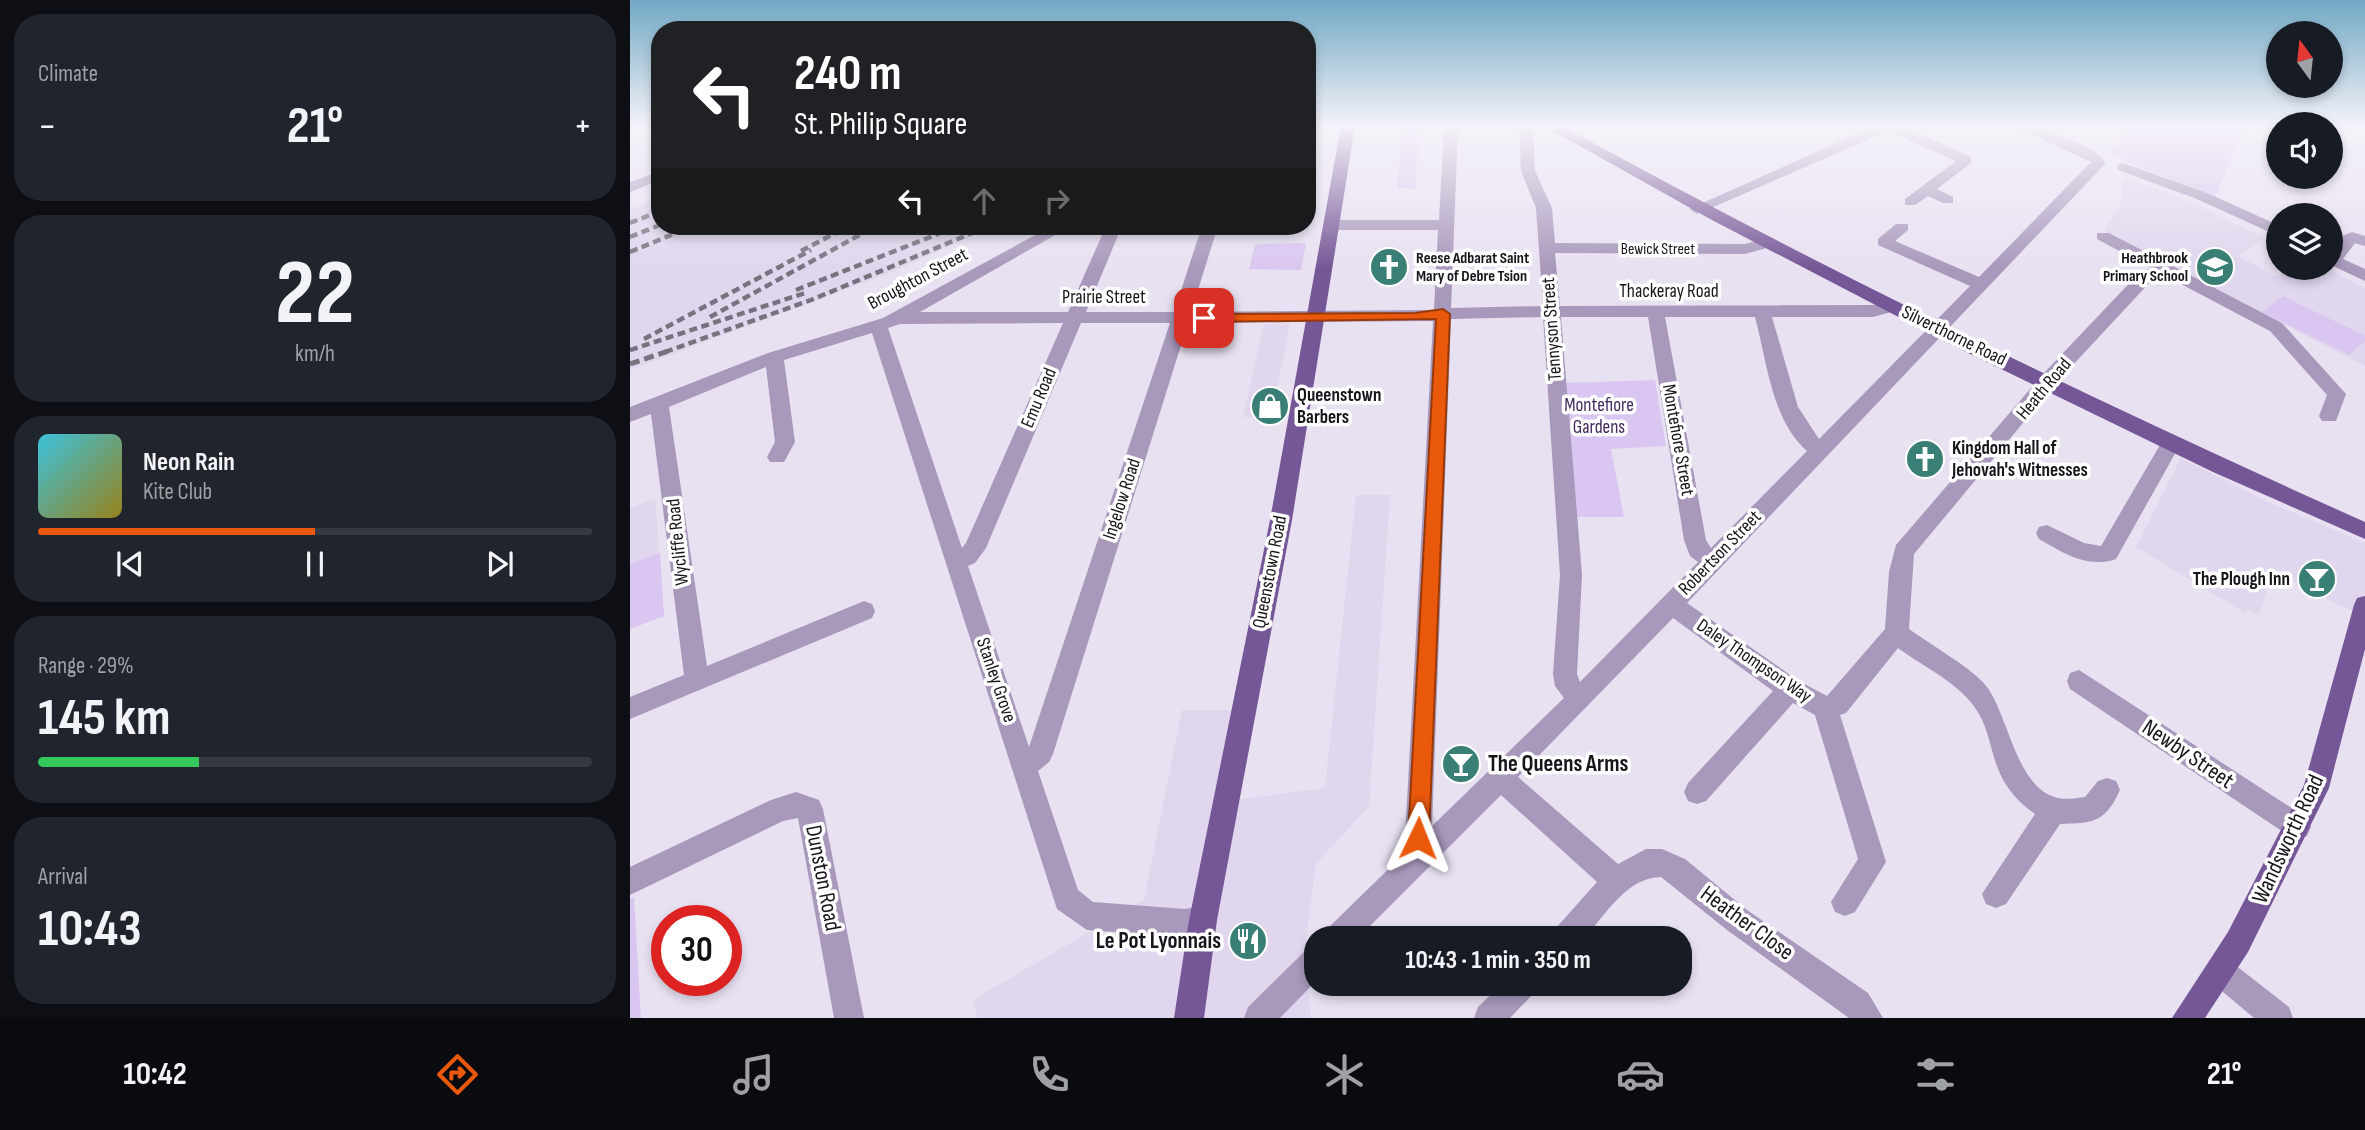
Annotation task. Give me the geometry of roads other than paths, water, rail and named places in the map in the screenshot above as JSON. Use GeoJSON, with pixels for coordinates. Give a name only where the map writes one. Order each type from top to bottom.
{"type":"FeatureCollection","features":[{"type":"Feature","properties":{"kind":"main road","name":"Queenstown Road"},"geometry":{"type":"LineString","coordinates":[[1189,1018],[1203,920],[1281,520],[1340,174]]}},
{"type":"Feature","properties":{"kind":"main road","name":"Silverthorne Road"},"geometry":{"type":"LineString","coordinates":[[1635,174],[1697,209],[1937,329],[2171,443],[2365,531]]}},
{"type":"Feature","properties":{"kind":"main road","name":"Wandsworth Road"},"geometry":{"type":"LineString","coordinates":[[2187,1018],[2220,971],[2316,789],[2365,604]]}},
{"type":"Feature","properties":{"kind":"street"},"geometry":{"type":"LineString","coordinates":[[1424,850],[1418,838],[1449,174]]}},
{"type":"Feature","properties":{"kind":"street","name":"Tennyson Street"},"geometry":{"type":"LineString","coordinates":[[1529,174],[1544,208],[1549,311],[1571,575],[1565,674],[1567,686],[1581,697]]}},
{"type":"Feature","properties":{"kind":"street"},"geometry":{"type":"LineString","coordinates":[[1697,209],[1779,174]]}},
{"type":"Feature","properties":{"kind":"street"},"geometry":{"type":"LineString","coordinates":[[1910,202],[1951,174]]}},
{"type":"Feature","properties":{"kind":"street","name":"Robertson Street"},"geometry":{"type":"LineString","coordinates":[[1350,926],[1581,697],[2088,174]]}},
{"type":"Feature","properties":{"kind":"street"},"geometry":{"type":"LineString","coordinates":[[2141,174],[2202,196],[2266,225]]}},
{"type":"Feature","properties":{"kind":"street"},"geometry":{"type":"LineString","coordinates":[[630,187],[651,179]]}},
{"type":"Feature","properties":{"kind":"street"},"geometry":{"type":"LineString","coordinates":[[1925,189],[1948,200]]}},
{"type":"Feature","properties":{"kind":"street"},"geometry":{"type":"LineString","coordinates":[[1331,225],[1446,225]]}},
{"type":"Feature","properties":{"kind":"street"},"geometry":{"type":"LineString","coordinates":[[1902,227],[1884,242],[1981,284]]}},
{"type":"Feature","properties":{"kind":"street","name":"Broughton Street"},"geometry":{"type":"LineString","coordinates":[[630,415],[774,357],[887,322],[1046,235]]}},
{"type":"Feature","properties":{"kind":"street","name":"Emu Road"},"geometry":{"type":"LineString","coordinates":[[956,562],[967,557],[975,548],[1110,235]]}},
{"type":"Feature","properties":{"kind":"street","name":"Ingelow Road"},"geometry":{"type":"LineString","coordinates":[[1025,766],[1040,754],[1207,235]]}},
{"type":"Feature","properties":{"kind":"street"},"geometry":{"type":"LineString","coordinates":[[2103,236],[2276,327],[2301,358],[2337,394],[2329,416]]}},
{"type":"Feature","properties":{"kind":"street"},"geometry":{"type":"LineString","coordinates":[[2343,246],[2351,237],[2365,241]]}},
{"type":"Feature","properties":{"kind":"street","name":"Bewick Street"},"geometry":{"type":"LineString","coordinates":[[1547,248],[1745,249],[1768,243]]}},
{"type":"Feature","properties":{"kind":"street"},"geometry":{"type":"LineString","coordinates":[[2343,265],[2365,276]]}},
{"type":"Feature","properties":{"kind":"street","name":"Heath Road"},"geometry":{"type":"LineString","coordinates":[[1896,633],[1902,617],[1898,568],[1904,551],[2048,382],[2146,276],[2165,268]]}},
{"type":"Feature","properties":{"kind":"street","name":"Thackeray Road"},"geometry":{"type":"LineString","coordinates":[[1315,317],[1415,317],[1549,311],[1873,311],[1894,306]]}},
{"type":"Feature","properties":{"kind":"street"},"geometry":{"type":"LineString","coordinates":[[1762,311],[1791,413],[1806,441],[1818,450]]}},
{"type":"Feature","properties":{"kind":"street","name":"Montefiore Street"},"geometry":{"type":"LineString","coordinates":[[1656,313],[1695,540],[1698,550],[1712,561]]}},
{"type":"Feature","properties":{"kind":"street","name":"Prairie Street"},"geometry":{"type":"LineString","coordinates":[[887,322],[1315,317]]}},
{"type":"Feature","properties":{"kind":"street","name":"Stanley Grove"},"geometry":{"type":"LineString","coordinates":[[887,322],[956,562],[1067,899],[1075,909],[1087,916],[1185,922],[1203,920]]}},
{"type":"Feature","properties":{"kind":"street"},"geometry":{"type":"LineString","coordinates":[[774,357],[785,442],[777,457]]}},
{"type":"Feature","properties":{"kind":"street","name":"Wycliffe Road"},"geometry":{"type":"LineString","coordinates":[[659,403],[697,681]]}},
{"type":"Feature","properties":{"kind":"street"},"geometry":{"type":"LineString","coordinates":[[2047,533],[2087,554],[2099,556],[2108,553],[2171,443]]}},
{"type":"Feature","properties":{"kind":"street","name":"Daley Thompson Way"},"geometry":{"type":"LineString","coordinates":[[1671,604],[1790,690],[1825,708],[1837,705],[1896,633]]}},
{"type":"Feature","properties":{"kind":"street"},"geometry":{"type":"LineString","coordinates":[[630,708],[864,611]]}},
{"type":"Feature","properties":{"kind":"street"},"geometry":{"type":"LineString","coordinates":[[1896,633],[1977,692],[1993,719],[2009,770],[2027,793],[2053,811],[2092,810],[2107,790]]}},
{"type":"Feature","properties":{"kind":"street","name":"Newby Street"},"geometry":{"type":"LineString","coordinates":[[2079,681],[2298,827]]}},
{"type":"Feature","properties":{"kind":"street"},"geometry":{"type":"LineString","coordinates":[[1698,792],[1790,690]]}},
{"type":"Feature","properties":{"kind":"street"},"geometry":{"type":"LineString","coordinates":[[1825,708],[1854,795],[1872,862],[1845,902]]}},
{"type":"Feature","properties":{"kind":"street"},"geometry":{"type":"LineString","coordinates":[[1501,778],[1616,881]]}},
{"type":"Feature","properties":{"kind":"street","name":"Dunston Road"},"geometry":{"type":"LineString","coordinates":[[630,881],[780,809],[796,805],[810,810],[849,1018]]}},
{"type":"Feature","properties":{"kind":"street"},"geometry":{"type":"LineString","coordinates":[[1996,894],[2053,811]]}},
{"type":"Feature","properties":{"kind":"street","name":"Heather Close"},"geometry":{"type":"LineString","coordinates":[[1577,926],[1616,881],[1646,863],[1662,863],[1675,869],[1737,920],[1857,1004],[1868,1018]]}},
{"type":"Feature","properties":{"kind":"street"},"geometry":{"type":"LineString","coordinates":[[2220,971],[2278,1018]]}},
{"type":"Feature","properties":{"kind":"street"},"geometry":{"type":"LineString","coordinates":[[1259,1018],[1304,972]]}},
{"type":"Feature","properties":{"kind":"street"},"geometry":{"type":"LineString","coordinates":[[1489,1018],[1511,996]]}},
{"type":"Feature","properties":{"kind":"railway"},"geometry":{"type":"LineString","coordinates":[[630,223],[651,215]]}},
{"type":"Feature","properties":{"kind":"railway"},"geometry":{"type":"LineString","coordinates":[[630,237],[651,229]]}},
{"type":"Feature","properties":{"kind":"railway"},"geometry":{"type":"LineString","coordinates":[[630,252],[671,235]]}},
{"type":"Feature","properties":{"kind":"railway"},"geometry":{"type":"LineString","coordinates":[[801,251],[832,235]]}},
{"type":"Feature","properties":{"kind":"railway"},"geometry":{"type":"LineString","coordinates":[[710,317],[860,235]]}},
{"type":"Feature","properties":{"kind":"railway"},"geometry":{"type":"LineString","coordinates":[[796,290],[935,235]]}},
{"type":"Feature","properties":{"kind":"railway"},"geometry":{"type":"LineString","coordinates":[[665,352],[811,300],[967,235]]}},
{"type":"Feature","properties":{"kind":"railway"},"geometry":{"type":"LineString","coordinates":[[644,339],[811,250]]}},
{"type":"Feature","properties":{"kind":"railway"},"geometry":{"type":"LineString","coordinates":[[630,350],[808,292]]}},
{"type":"Feature","properties":{"kind":"railway"},"geometry":{"type":"LineString","coordinates":[[630,364],[671,350]]}},
{"type":"Feature","properties":{"kind":"place","name":"Reese Adbarat Saint Mary of Debre Tsion"},"geometry":{"type":"Point","coordinates":[1389,267]}},
{"type":"Feature","properties":{"kind":"place","name":"Heathbrook Primary School"},"geometry":{"type":"Point","coordinates":[2215,267]}},
{"type":"Feature","properties":{"kind":"place","name":"Queenstown Barbers"},"geometry":{"type":"Point","coordinates":[1270,406]}},
{"type":"Feature","properties":{"kind":"place","name":"Kingdom Hall of Jehovah's Witnesses"},"geometry":{"type":"Point","coordinates":[1925,459]}},
{"type":"Feature","properties":{"kind":"place","name":"The Plough Inn"},"geometry":{"type":"Point","coordinates":[2317,579]}},
{"type":"Feature","properties":{"kind":"place","name":"The Queens Arms"},"geometry":{"type":"Point","coordinates":[1461,764]}},
{"type":"Feature","properties":{"kind":"place","name":"Le Pot Lyonnais"},"geometry":{"type":"Point","coordinates":[1248,941]}},
{"type":"Feature","properties":{"kind":"park label","name":"Montefiore Gardens"},"geometry":{"type":"Point","coordinates":[1599,416]}}]}
